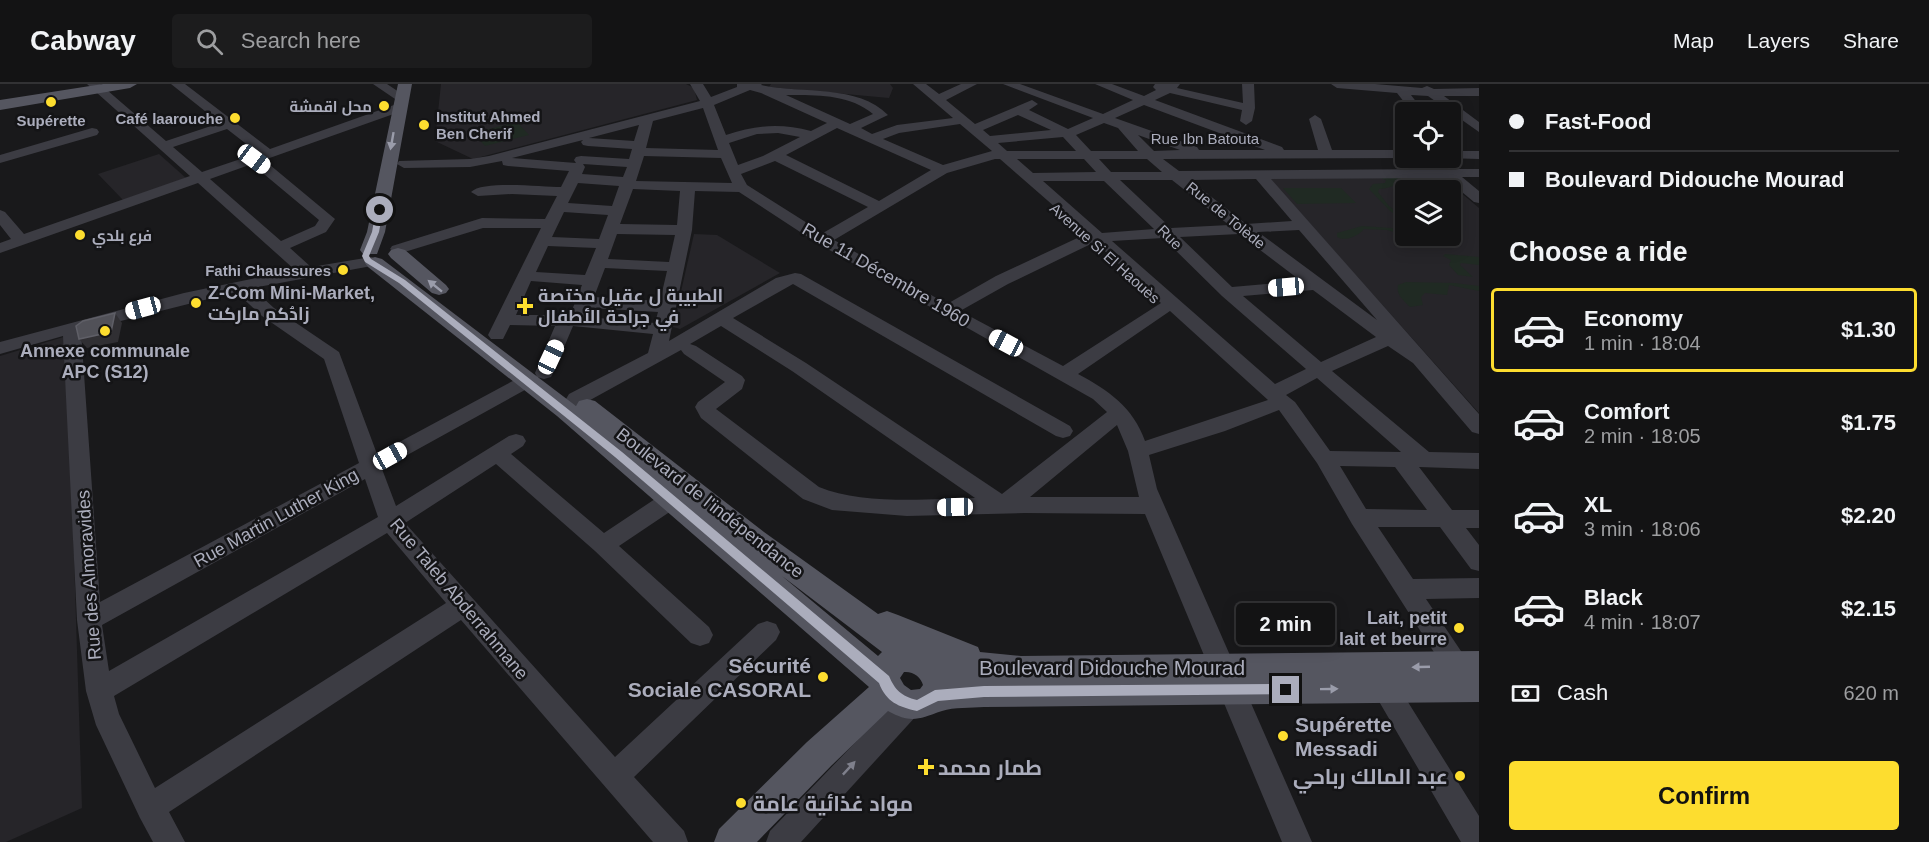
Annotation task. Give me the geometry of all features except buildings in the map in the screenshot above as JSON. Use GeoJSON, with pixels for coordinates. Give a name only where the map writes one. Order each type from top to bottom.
{"type":"FeatureCollection","features":[{"type":"Feature","properties":{"kind":"main road"},"geometry":{"type":"LineString","coordinates":[[0,99],[96,86],[130,84]]}},
{"type":"Feature","properties":{"kind":"main road"},"geometry":{"type":"LineString","coordinates":[[384,248],[375,232],[403,104],[415,84]]}},
{"type":"Feature","properties":{"kind":"main road"},"geometry":{"type":"LineString","coordinates":[[0,105],[96,86]]}},
{"type":"Feature","properties":{"kind":"main road"},"geometry":{"type":"LineString","coordinates":[[384,248],[404,164],[403,104]]}},
{"type":"Feature","properties":{"kind":"main road","name":"Boulevard de l'indépendance"},"geometry":{"type":"LineString","coordinates":[[384,248],[501,328],[536,377],[576,399],[837,602],[919,660]]}},
{"type":"Feature","properties":{"kind":"main road","name":"Boulevard de l'indépendance"},"geometry":{"type":"LineString","coordinates":[[384,248],[536,377],[672,499],[904,692]]}},
{"type":"Feature","properties":{"kind":"main road"},"geometry":{"type":"LineString","coordinates":[[837,602],[950,652],[1004,669]]}},
{"type":"Feature","properties":{"kind":"main road"},"geometry":{"type":"LineString","coordinates":[[732,842],[819,754],[904,692],[938,689],[936,675],[919,660],[898,658],[892,662],[885,673],[904,692]]}},
{"type":"Feature","properties":{"kind":"main road","name":"Boulevard Didouche Mourad"},"geometry":{"type":"LineString","coordinates":[[919,660],[1004,669],[1225,678],[1472,676]]}},
{"type":"Feature","properties":{"kind":"main road","name":"Boulevard Didouche Mourad"},"geometry":{"type":"LineString","coordinates":[[904,692],[984,692],[1225,678]]}},
{"type":"Feature","properties":{"kind":"street"},"geometry":{"type":"LineString","coordinates":[[177,84],[268,154]]}},
{"type":"Feature","properties":{"kind":"street"},"geometry":{"type":"LineString","coordinates":[[0,248],[403,104],[379,84]]}},
{"type":"Feature","properties":{"kind":"street"},"geometry":{"type":"LineString","coordinates":[[696,84],[708,103],[732,164]]}},
{"type":"Feature","properties":{"kind":"street"},"geometry":{"type":"LineString","coordinates":[[735,84],[850,98],[864,102],[909,130]]}},
{"type":"Feature","properties":{"kind":"street"},"geometry":{"type":"LineString","coordinates":[[911,84],[918,84]]}},
{"type":"Feature","properties":{"kind":"street","name":"Avenue Si El Haouès"},"geometry":{"type":"LineString","coordinates":[[911,84],[1028,177],[1166,307],[1276,400]]}},
{"type":"Feature","properties":{"kind":"street","name":"Avenue Si El Haouès"},"geometry":{"type":"LineString","coordinates":[[918,84],[980,134],[999,155],[1276,400],[1299,423],[1324,458],[1407,589],[1472,676]]}},
{"type":"Feature","properties":{"kind":"street"},"geometry":{"type":"LineString","coordinates":[[938,99],[971,84]]}},
{"type":"Feature","properties":{"kind":"street"},"geometry":{"type":"LineString","coordinates":[[1009,84],[1204,154]]}},
{"type":"Feature","properties":{"kind":"street"},"geometry":{"type":"LineString","coordinates":[[1101,84],[1289,154]]}},
{"type":"Feature","properties":{"kind":"street"},"geometry":{"type":"LineString","coordinates":[[1149,84],[1173,86],[1249,108]]}},
{"type":"Feature","properties":{"kind":"street"},"geometry":{"type":"LineString","coordinates":[[1243,136],[1249,108],[1248,84]]}},
{"type":"Feature","properties":{"kind":"street"},"geometry":{"type":"LineString","coordinates":[[1337,84],[1431,93],[1479,92]]}},
{"type":"Feature","properties":{"kind":"street"},"geometry":{"type":"LineString","coordinates":[[1420,84],[1477,125]]}},
{"type":"Feature","properties":{"kind":"street"},"geometry":{"type":"LineString","coordinates":[[96,86],[277,248],[307,272]]}},
{"type":"Feature","properties":{"kind":"street"},"geometry":{"type":"LineString","coordinates":[[980,134],[1067,134],[1173,86]]}},
{"type":"Feature","properties":{"kind":"street"},"geometry":{"type":"LineString","coordinates":[[404,164],[470,163],[489,160],[589,138],[647,118],[708,103],[758,87],[942,170]]}},
{"type":"Feature","properties":{"kind":"street"},"geometry":{"type":"LineString","coordinates":[[1401,90],[1410,102]]}},
{"type":"Feature","properties":{"kind":"street"},"geometry":{"type":"LineString","coordinates":[[1460,92],[1479,106]]}},
{"type":"Feature","properties":{"kind":"street"},"geometry":{"type":"LineString","coordinates":[[980,134],[1019,110],[1047,98]]}},
{"type":"Feature","properties":{"kind":"street","name":"Rue"},"geometry":{"type":"LineString","coordinates":[[1019,110],[1067,134],[1107,176],[1228,292],[1425,461]]}},
{"type":"Feature","properties":{"kind":"street"},"geometry":{"type":"LineString","coordinates":[[489,160],[560,166],[574,174],[628,183],[688,187],[732,164],[775,155],[813,136],[882,114]]}},
{"type":"Feature","properties":{"kind":"street"},"geometry":{"type":"LineString","coordinates":[[536,377],[584,302],[628,183],[647,118]]}},
{"type":"Feature","properties":{"kind":"street"},"geometry":{"type":"LineString","coordinates":[[1315,119],[1326,154]]}},
{"type":"Feature","properties":{"kind":"street"},"geometry":{"type":"LineString","coordinates":[[870,139],[956,122]]}},
{"type":"Feature","properties":{"kind":"street"},"geometry":{"type":"LineString","coordinates":[[163,146],[230,124]]}},
{"type":"Feature","properties":{"kind":"street"},"geometry":{"type":"LineString","coordinates":[[1461,124],[1477,125]]}},
{"type":"Feature","properties":{"kind":"street","name":"Rue de Tolède"},"geometry":{"type":"LineString","coordinates":[[1123,126],[1151,155],[1314,285],[1421,360]]}},
{"type":"Feature","properties":{"kind":"street"},"geometry":{"type":"LineString","coordinates":[[732,164],[750,131],[778,128],[813,136]]}},
{"type":"Feature","properties":{"kind":"street"},"geometry":{"type":"LineString","coordinates":[[888,146],[909,130]]}},
{"type":"Feature","properties":{"kind":"street"},"geometry":{"type":"LineString","coordinates":[[0,159],[92,132]]}},
{"type":"Feature","properties":{"kind":"street"},"geometry":{"type":"LineString","coordinates":[[589,138],[638,153],[732,164]]}},
{"type":"Feature","properties":{"kind":"street"},"geometry":{"type":"LineString","coordinates":[[501,328],[589,138]]}},
{"type":"Feature","properties":{"kind":"street"},"geometry":{"type":"LineString","coordinates":[[0,348],[143,308],[240,285],[328,268],[384,248],[479,208],[502,190],[545,191],[574,174],[638,153]]}},
{"type":"Feature","properties":{"kind":"street","name":"Rue Ibn Batouta"},"geometry":{"type":"LineString","coordinates":[[823,240],[942,170],[999,155],[1395,154]]}},
{"type":"Feature","properties":{"kind":"street"},"geometry":{"type":"LineString","coordinates":[[1461,154],[1479,155]]}},
{"type":"Feature","properties":{"kind":"street"},"geometry":{"type":"LineString","coordinates":[[775,155],[880,207]]}},
{"type":"Feature","properties":{"kind":"street"},"geometry":{"type":"LineString","coordinates":[[254,159],[327,219],[321,229],[277,248]]}},
{"type":"Feature","properties":{"kind":"street"},"geometry":{"type":"LineString","coordinates":[[470,163],[471,184],[479,208]]}},
{"type":"Feature","properties":{"kind":"street","name":"Rue 11 Décembre 1960"},"geometry":{"type":"LineString","coordinates":[[732,164],[823,240],[947,311],[1100,394],[1119,413],[1130,427],[1138,450],[1146,489],[1225,678],[1298,842]]}},
{"type":"Feature","properties":{"kind":"street"},"geometry":{"type":"LineString","coordinates":[[545,191],[560,166]]}},
{"type":"Feature","properties":{"kind":"street"},"geometry":{"type":"LineString","coordinates":[[1444,168],[1477,195]]}},
{"type":"Feature","properties":{"kind":"street"},"geometry":{"type":"LineString","coordinates":[[1028,177],[1479,173]]}},
{"type":"Feature","properties":{"kind":"street"},"geometry":{"type":"LineString","coordinates":[[1260,175],[1479,427]]}},
{"type":"Feature","properties":{"kind":"street"},"geometry":{"type":"LineString","coordinates":[[657,356],[684,230],[688,187]]}},
{"type":"Feature","properties":{"kind":"street"},"geometry":{"type":"LineString","coordinates":[[559,207],[618,211]]}},
{"type":"Feature","properties":{"kind":"street"},"geometry":{"type":"LineString","coordinates":[[479,208],[551,224]]}},
{"type":"Feature","properties":{"kind":"street"},"geometry":{"type":"LineString","coordinates":[[0,215],[21,241]]}},
{"type":"Feature","properties":{"kind":"street"},"geometry":{"type":"LineString","coordinates":[[947,311],[1002,280],[1093,237],[1304,225]]}},
{"type":"Feature","properties":{"kind":"street"},"geometry":{"type":"LineString","coordinates":[[612,228],[684,230]]}},
{"type":"Feature","properties":{"kind":"street"},"geometry":{"type":"LineString","coordinates":[[543,241],[605,244]]}},
{"type":"Feature","properties":{"kind":"street"},"geometry":{"type":"LineString","coordinates":[[599,263],[676,267]]}},
{"type":"Feature","properties":{"kind":"street"},"geometry":{"type":"LineString","coordinates":[[526,276],[592,281]]}},
{"type":"Feature","properties":{"kind":"street"},"geometry":{"type":"LineString","coordinates":[[576,399],[722,319],[788,278],[801,280],[1063,431]]}},
{"type":"Feature","properties":{"kind":"street","name":"Rue Taleb Abderrahmane"},"geometry":{"type":"LineString","coordinates":[[240,285],[268,312],[332,356],[390,521],[673,842]]}},
{"type":"Feature","properties":{"kind":"street"},"geometry":{"type":"LineString","coordinates":[[1228,292],[1314,285]]}},
{"type":"Feature","properties":{"kind":"street"},"geometry":{"type":"LineString","coordinates":[[584,302],[667,307]]}},
{"type":"Feature","properties":{"kind":"street"},"geometry":{"type":"LineString","coordinates":[[1064,374],[1166,307]]}},
{"type":"Feature","properties":{"kind":"street"},"geometry":{"type":"LineString","coordinates":[[722,319],[800,367],[1003,506]]}},
{"type":"Feature","properties":{"kind":"street"},"geometry":{"type":"LineString","coordinates":[[501,328],[571,321],[662,328]]}},
{"type":"Feature","properties":{"kind":"street","name":"Rue des Almoravides"},"geometry":{"type":"LineString","coordinates":[[72,328],[89,620],[99,692],[106,716],[150,808],[170,842]]}},
{"type":"Feature","properties":{"kind":"street"},"geometry":{"type":"LineString","coordinates":[[1138,450],[1218,426],[1276,400],[1318,370],[1390,338]]}},
{"type":"Feature","properties":{"kind":"street"},"geometry":{"type":"LineString","coordinates":[[690,350],[735,380],[735,384],[705,407],[708,413],[821,498],[855,505],[907,508],[1155,506]]}},
{"type":"Feature","properties":{"kind":"street","name":"Rue Martin Luther King"},"geometry":{"type":"LineString","coordinates":[[89,620],[536,377]]}},
{"type":"Feature","properties":{"kind":"street"},"geometry":{"type":"LineString","coordinates":[[1003,506],[1119,413]]}},
{"type":"Feature","properties":{"kind":"street"},"geometry":{"type":"LineString","coordinates":[[99,692],[390,521],[506,447],[603,545],[700,635]]}},
{"type":"Feature","properties":{"kind":"street"},"geometry":{"type":"LineString","coordinates":[[1324,458],[1479,461]]}},
{"type":"Feature","properties":{"kind":"street"},"geometry":{"type":"LineString","coordinates":[[1402,461],[1479,562]]}},
{"type":"Feature","properties":{"kind":"street"},"geometry":{"type":"LineString","coordinates":[[603,545],[672,499]]}},
{"type":"Feature","properties":{"kind":"street"},"geometry":{"type":"LineString","coordinates":[[1360,518],[1479,519]]}},
{"type":"Feature","properties":{"kind":"street"},"geometry":{"type":"LineString","coordinates":[[1407,589],[1479,588]]}},
{"type":"Feature","properties":{"kind":"street"},"geometry":{"type":"LineString","coordinates":[[150,808],[464,605]]}},
{"type":"Feature","properties":{"kind":"street"},"geometry":{"type":"LineString","coordinates":[[614,777],[767,632]]}},
{"type":"Feature","properties":{"kind":"street"},"geometry":{"type":"LineString","coordinates":[[1378,678],[1478,842]]}},
{"type":"Feature","properties":{"kind":"street"},"geometry":{"type":"LineString","coordinates":[[781,842],[904,692]]}},
{"type":"Feature","properties":{"kind":"shaded area"},"geometry":{"type":"Polygon","coordinates":[[[441,84],[686,84],[694,88],[697,100],[473,159],[435,141],[441,84]]]}},
{"type":"Feature","properties":{"kind":"shaded area"},"geometry":{"type":"Polygon","coordinates":[[[771,84],[890,84],[893,88],[889,98],[769,87],[771,84]]]}},
{"type":"Feature","properties":{"kind":"shaded area"},"geometry":{"type":"Polygon","coordinates":[[[517,122],[529,135],[485,146],[473,133],[517,122]]]}},
{"type":"Feature","properties":{"kind":"shaded area"},"geometry":{"type":"Polygon","coordinates":[[[159,154],[186,178],[123,200],[98,174],[159,154]]]}},
{"type":"Feature","properties":{"kind":"shaded area"},"geometry":{"type":"Polygon","coordinates":[[[1417,175],[1435,180],[1395,180],[1395,186],[1379,189],[1378,192],[1395,210],[1395,214],[1369,189],[1373,184],[1385,183],[1386,180],[1375,176],[1417,175]]]}},
{"type":"Feature","properties":{"kind":"shaded area"},"geometry":{"type":"Polygon","coordinates":[[[1267,176],[1441,176],[1446,180],[1395,180],[1395,246],[1461,246],[1461,193],[1479,208],[1479,413],[1267,176]]]}},
{"type":"Feature","properties":{"kind":"shaded area"},"geometry":{"type":"Polygon","coordinates":[[[1283,188],[1341,188],[1356,203],[1297,204],[1283,188]]]}},
{"type":"Feature","properties":{"kind":"shaded area"},"geometry":{"type":"Polygon","coordinates":[[[1362,226],[1395,228],[1395,232],[1364,229],[1352,238],[1344,239],[1337,237],[1337,233],[1362,226]]]}},
{"type":"Feature","properties":{"kind":"shaded area"},"geometry":{"type":"Polygon","coordinates":[[[694,234],[717,235],[780,273],[680,329],[673,327],[694,234]]]}},
{"type":"Feature","properties":{"kind":"shaded area"},"geometry":{"type":"Polygon","coordinates":[[[1445,254],[1479,257],[1479,265],[1461,263],[1460,265],[1473,277],[1458,275],[1449,265],[1451,260],[1443,256],[1445,254]]]}},
{"type":"Feature","properties":{"kind":"shaded area"},"geometry":{"type":"Polygon","coordinates":[[[1406,282],[1455,283],[1479,286],[1479,291],[1449,285],[1447,295],[1425,293],[1421,297],[1423,305],[1410,307],[1398,292],[1398,285],[1406,282]]]}},
{"type":"Feature","properties":{"kind":"shaded area"},"geometry":{"type":"Polygon","coordinates":[[[67,336],[82,808],[6,842],[0,842],[0,356],[67,336]]]}},
{"type":"Feature","properties":{"kind":"place","name":"Supérette"},"geometry":{"type":"Point","coordinates":[51,102]}},
{"type":"Feature","properties":{"kind":"place","name":"محل اقمشة"},"geometry":{"type":"Point","coordinates":[384,106]}},
{"type":"Feature","properties":{"kind":"place","name":"Café laarouche"},"geometry":{"type":"Point","coordinates":[235,118]}},
{"type":"Feature","properties":{"kind":"place","name":"Institut Ahmed Ben Cherif"},"geometry":{"type":"Point","coordinates":[424,125]}},
{"type":"Feature","properties":{"kind":"place","name":"فرع بلدي"},"geometry":{"type":"Point","coordinates":[80,235]}},
{"type":"Feature","properties":{"kind":"place","name":"Fathi Chaussures"},"geometry":{"type":"Point","coordinates":[343,270]}},
{"type":"Feature","properties":{"kind":"place","name":"Z-Com Mini-Market, زادُكم ماركت"},"geometry":{"type":"Point","coordinates":[196,303]}},
{"type":"Feature","properties":{"kind":"place","name":"الطبيبة ل عقيل مختصة في جراحة الأطفال"},"geometry":{"type":"Point","coordinates":[525,306]}},
{"type":"Feature","properties":{"kind":"place","name":"Annexe communale APC (S12)"},"geometry":{"type":"Point","coordinates":[105,331]}},
{"type":"Feature","properties":{"kind":"place","name":"Lait, petit lait et beurre"},"geometry":{"type":"Point","coordinates":[1459,628]}},
{"type":"Feature","properties":{"kind":"place","name":"Sécurité Sociale CASORAL"},"geometry":{"type":"Point","coordinates":[823,677]}},
{"type":"Feature","properties":{"kind":"place","name":"Supérette Messadi"},"geometry":{"type":"Point","coordinates":[1283,736]}},
{"type":"Feature","properties":{"kind":"place","name":"طمار محمد"},"geometry":{"type":"Point","coordinates":[926,767]}},
{"type":"Feature","properties":{"kind":"place","name":"عبد المالك رباحي"},"geometry":{"type":"Point","coordinates":[1460,776]}},
{"type":"Feature","properties":{"kind":"place","name":"مواد غذائية عامة"},"geometry":{"type":"Point","coordinates":[741,803]}},
{"type":"Feature","properties":{"kind":"route"},"geometry":{"type":"LineString","coordinates":[[380,210],[366,256],[368,260],[402,282],[565,410],[884,680],[893,697],[901,702],[917,705],[924,704],[935,696],[984,692],[1286,690]]}}]}
